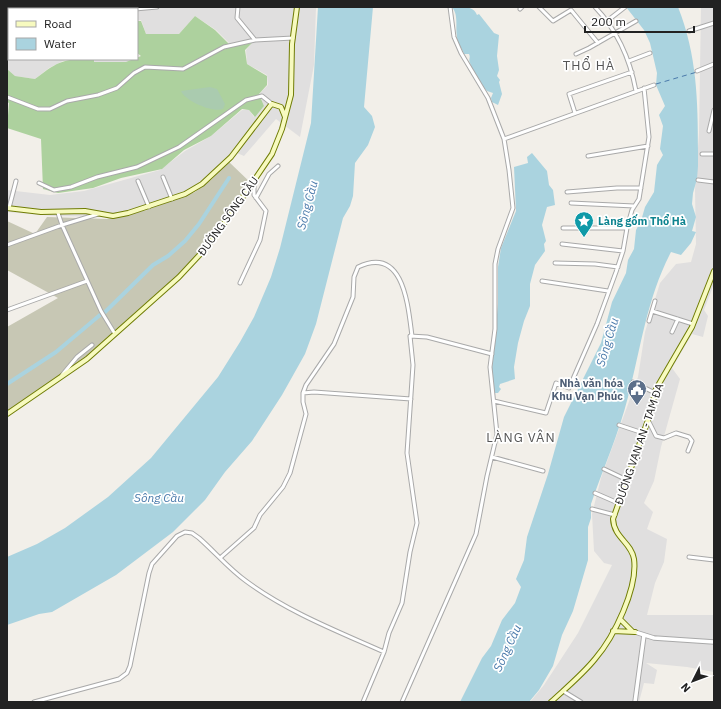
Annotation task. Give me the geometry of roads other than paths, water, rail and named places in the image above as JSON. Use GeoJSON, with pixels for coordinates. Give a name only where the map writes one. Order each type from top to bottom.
{"type":"FeatureCollection","features":[{"type":"Feature","properties":{"kind":"main road","name":"ĐƯỜNG SÔNG CẦU"},"geometry":{"type":"LineString","coordinates":[[7,414],[59,380],[87,359],[179,277],[206,248],[272,154],[291,96],[293,38],[297,7]]}},
{"type":"Feature","properties":{"kind":"main road"},"geometry":{"type":"LineString","coordinates":[[8,208],[58,213],[85,211],[113,216],[149,207],[172,199],[202,184],[213,175],[231,157],[258,119],[272,104],[281,108],[285,118]]}},
{"type":"Feature","properties":{"kind":"main road","name":"ĐƯỜNG VẠN AN - TAM ĐA"},"geometry":{"type":"LineString","coordinates":[[620,619],[633,588],[635,566],[632,552],[617,533],[614,525],[615,514],[648,420],[655,393],[693,324],[714,271]]}},
{"type":"Feature","properties":{"kind":"main road"},"geometry":{"type":"LineString","coordinates":[[551,702],[594,661],[620,619],[626,626],[635,632]]}},
{"type":"Feature","properties":{"kind":"main road"},"geometry":{"type":"LineString","coordinates":[[613,631],[635,632]]}},
{"type":"Feature","properties":{"kind":"street"},"geometry":{"type":"LineString","coordinates":[[138,9],[158,7]]}},
{"type":"Feature","properties":{"kind":"street"},"geometry":{"type":"LineString","coordinates":[[238,7],[237,18],[255,40]]}},
{"type":"Feature","properties":{"kind":"street"},"geometry":{"type":"LineString","coordinates":[[402,702],[476,534],[498,434],[490,367],[495,316],[495,264],[498,249],[513,208],[504,139],[488,98],[461,53],[454,37],[450,7]]}},
{"type":"Feature","properties":{"kind":"street"},"geometry":{"type":"LineString","coordinates":[[539,7],[553,21],[572,10],[598,43]]}},
{"type":"Feature","properties":{"kind":"street"},"geometry":{"type":"LineString","coordinates":[[594,7],[616,33],[632,72],[636,91]]}},
{"type":"Feature","properties":{"kind":"street"},"geometry":{"type":"LineString","coordinates":[[607,21],[625,7]]}},
{"type":"Feature","properties":{"kind":"street"},"geometry":{"type":"LineString","coordinates":[[576,54],[636,21]]}},
{"type":"Feature","properties":{"kind":"street"},"geometry":{"type":"LineString","coordinates":[[689,31],[714,23]]}},
{"type":"Feature","properties":{"kind":"street"},"geometry":{"type":"LineString","coordinates":[[7,97],[38,109],[50,109],[67,101],[98,95],[117,88],[134,73],[145,67],[183,69],[220,49],[255,40],[293,38]]}},
{"type":"Feature","properties":{"kind":"street"},"geometry":{"type":"LineString","coordinates":[[628,61],[650,53]]}},
{"type":"Feature","properties":{"kind":"street"},"geometry":{"type":"LineString","coordinates":[[697,72],[714,64]]}},
{"type":"Feature","properties":{"kind":"street"},"geometry":{"type":"LineString","coordinates":[[575,113],[569,94],[632,72]]}},
{"type":"Feature","properties":{"kind":"street"},"geometry":{"type":"LineString","coordinates":[[504,139],[654,85]]}},
{"type":"Feature","properties":{"kind":"street"},"geometry":{"type":"LineString","coordinates":[[494,401],[546,414],[556,383],[569,388],[597,324],[618,267],[634,206],[639,199],[649,137],[644,88]]}},
{"type":"Feature","properties":{"kind":"street"},"geometry":{"type":"LineString","coordinates":[[39,182],[54,190],[71,186],[89,179],[137,167],[179,147],[246,100],[262,96],[272,104]]}},
{"type":"Feature","properties":{"kind":"street"},"geometry":{"type":"LineString","coordinates":[[709,131],[714,110]]}},
{"type":"Feature","properties":{"kind":"street"},"geometry":{"type":"LineString","coordinates":[[588,156],[648,146]]}},
{"type":"Feature","properties":{"kind":"street"},"geometry":{"type":"LineString","coordinates":[[702,154],[714,154]]}},
{"type":"Feature","properties":{"kind":"street"},"geometry":{"type":"LineString","coordinates":[[256,198],[269,174],[278,166]]}},
{"type":"Feature","properties":{"kind":"street"},"geometry":{"type":"LineString","coordinates":[[163,177],[172,199]]}},
{"type":"Feature","properties":{"kind":"street"},"geometry":{"type":"LineString","coordinates":[[240,283],[257,248],[266,211],[254,195],[254,180]]}},
{"type":"Feature","properties":{"kind":"street"},"geometry":{"type":"LineString","coordinates":[[698,180],[714,182]]}},
{"type":"Feature","properties":{"kind":"street"},"geometry":{"type":"LineString","coordinates":[[8,208],[16,181]]}},
{"type":"Feature","properties":{"kind":"street"},"geometry":{"type":"LineString","coordinates":[[138,181],[149,207]]}},
{"type":"Feature","properties":{"kind":"street"},"geometry":{"type":"LineString","coordinates":[[567,192],[617,188],[641,188]]}},
{"type":"Feature","properties":{"kind":"street"},"geometry":{"type":"LineString","coordinates":[[571,204],[634,206]]}},
{"type":"Feature","properties":{"kind":"street"},"geometry":{"type":"LineString","coordinates":[[58,213],[62,226],[101,311],[115,334]]}},
{"type":"Feature","properties":{"kind":"street"},"geometry":{"type":"LineString","coordinates":[[7,245],[98,214]]}},
{"type":"Feature","properties":{"kind":"street"},"geometry":{"type":"LineString","coordinates":[[563,228],[627,228]]}},
{"type":"Feature","properties":{"kind":"street"},"geometry":{"type":"LineString","coordinates":[[562,244],[623,251]]}},
{"type":"Feature","properties":{"kind":"street"},"geometry":{"type":"LineString","coordinates":[[220,558],[254,528],[260,515],[283,487],[290,473],[306,414],[303,402],[303,393],[306,385],[334,344],[353,297],[354,277],[358,267],[366,263],[377,262],[393,269],[403,287],[412,336],[410,336],[413,365],[407,453],[417,523],[410,552],[402,603],[389,633],[384,652],[363,702]]}},
{"type":"Feature","properties":{"kind":"street"},"geometry":{"type":"LineString","coordinates":[[556,262],[618,267]]}},
{"type":"Feature","properties":{"kind":"street"},"geometry":{"type":"LineString","coordinates":[[7,310],[87,281]]}},
{"type":"Feature","properties":{"kind":"street"},"geometry":{"type":"LineString","coordinates":[[542,282],[608,291]]}},
{"type":"Feature","properties":{"kind":"street"},"geometry":{"type":"LineString","coordinates":[[649,321],[655,301]]}},
{"type":"Feature","properties":{"kind":"street"},"geometry":{"type":"LineString","coordinates":[[652,311],[693,324]]}},
{"type":"Feature","properties":{"kind":"street"},"geometry":{"type":"LineString","coordinates":[[672,332],[678,319]]}},
{"type":"Feature","properties":{"kind":"street"},"geometry":{"type":"LineString","coordinates":[[412,336],[427,337],[492,354]]}},
{"type":"Feature","properties":{"kind":"street"},"geometry":{"type":"LineString","coordinates":[[59,380],[77,357],[92,345]]}},
{"type":"Feature","properties":{"kind":"street"},"geometry":{"type":"LineString","coordinates":[[633,382],[655,393]]}},
{"type":"Feature","properties":{"kind":"street"},"geometry":{"type":"LineString","coordinates":[[303,393],[314,392],[411,399]]}},
{"type":"Feature","properties":{"kind":"street"},"geometry":{"type":"LineString","coordinates":[[648,420],[656,436],[664,438],[676,433],[689,437],[692,441],[688,451]]}},
{"type":"Feature","properties":{"kind":"street"},"geometry":{"type":"LineString","coordinates":[[619,425],[643,433]]}},
{"type":"Feature","properties":{"kind":"street"},"geometry":{"type":"LineString","coordinates":[[492,457],[543,471]]}},
{"type":"Feature","properties":{"kind":"street"},"geometry":{"type":"LineString","coordinates":[[604,469],[627,480]]}},
{"type":"Feature","properties":{"kind":"street"},"geometry":{"type":"LineString","coordinates":[[596,493],[618,504]]}},
{"type":"Feature","properties":{"kind":"street"},"geometry":{"type":"LineString","coordinates":[[592,509],[615,514]]}},
{"type":"Feature","properties":{"kind":"street"},"geometry":{"type":"LineString","coordinates":[[34,702],[119,679],[127,673],[130,666],[150,569],[178,536],[185,532],[192,533],[211,548],[246,581],[272,598],[318,623],[384,652]]}},
{"type":"Feature","properties":{"kind":"street"},"geometry":{"type":"LineString","coordinates":[[689,557],[714,560]]}},
{"type":"Feature","properties":{"kind":"street"},"geometry":{"type":"LineString","coordinates":[[635,632],[654,638],[714,642]]}},
{"type":"Feature","properties":{"kind":"street"},"geometry":{"type":"LineString","coordinates":[[635,702],[644,635]]}},
{"type":"Feature","properties":{"kind":"street"},"geometry":{"type":"LineString","coordinates":[[563,691],[581,702]]}},
{"type":"Feature","properties":{"kind":"water","name":"Sông Cầu"},"geometry":{"type":"Polygon","coordinates":[[[318,7],[373,7],[364,107],[372,116],[375,127],[368,145],[355,163],[353,196],[350,206],[343,218],[316,324],[305,354],[282,395],[252,441],[225,472],[205,500],[173,532],[116,575],[52,612],[39,614],[7,625],[7,557],[37,544],[65,528],[108,497],[151,458],[218,377],[254,317],[271,277],[280,248],[311,123],[318,7]]]}},
{"type":"Feature","properties":{"kind":"water"},"geometry":{"type":"Polygon","coordinates":[[[452,7],[470,8],[477,15],[479,14],[494,33],[499,35],[497,56],[499,70],[497,76],[500,80],[499,82],[502,94],[498,105],[492,102],[491,98],[493,93],[487,91],[471,67],[469,62],[469,54],[464,54],[457,39],[456,18],[452,7]]]}},
{"type":"Feature","properties":{"kind":"water","name":"Sông Cầu"},"geometry":{"type":"Polygon","coordinates":[[[626,7],[678,7],[685,27],[694,66],[696,85],[698,166],[692,204],[696,217],[692,231],[696,232],[691,243],[681,255],[671,252],[650,305],[633,378],[616,437],[591,504],[591,518],[588,527],[588,560],[573,611],[562,635],[553,666],[539,690],[529,702],[460,702],[482,658],[491,646],[502,620],[515,603],[521,587],[516,579],[524,560],[527,537],[548,474],[564,417],[601,343],[612,302],[626,273],[628,260],[634,249],[636,230],[641,221],[645,207],[654,192],[657,165],[663,155],[660,149],[663,126],[659,115],[665,106],[656,85],[657,73],[650,43],[644,30],[626,7]]]}},
{"type":"Feature","properties":{"kind":"water"},"geometry":{"type":"Polygon","coordinates":[[[532,153],[547,171],[549,185],[553,190],[555,205],[547,207],[542,225],[546,241],[544,244],[545,251],[535,265],[530,284],[530,306],[518,343],[514,367],[515,379],[500,384],[499,387],[501,389],[498,393],[495,393],[492,381],[492,368],[498,304],[498,267],[501,248],[516,211],[514,167],[528,163],[527,157],[532,153]]]}},
{"type":"Feature","properties":{"kind":"waterway"},"geometry":{"type":"LineString","coordinates":[[105,312],[153,265],[168,256],[185,241],[199,224],[229,178]]}},
{"type":"Feature","properties":{"kind":"waterway"},"geometry":{"type":"LineString","coordinates":[[7,384],[56,352],[100,315]]}},
{"type":"Feature","properties":{"kind":"place","name":"Làng gốm Thổ Hà"},"geometry":{"type":"Point","coordinates":[584,238]}},
{"type":"Feature","properties":{"kind":"place","name":"Nhà văn hóa Khu Vạn Phúc"},"geometry":{"type":"Point","coordinates":[637,406]}},
{"type":"Feature","properties":{"kind":"district","name":"THỔ HÀ"},"geometry":{"type":"Point","coordinates":[589,65]}},
{"type":"Feature","properties":{"kind":"district","name":"LÀNG VÂN"},"geometry":{"type":"Point","coordinates":[521,437]}}]}
